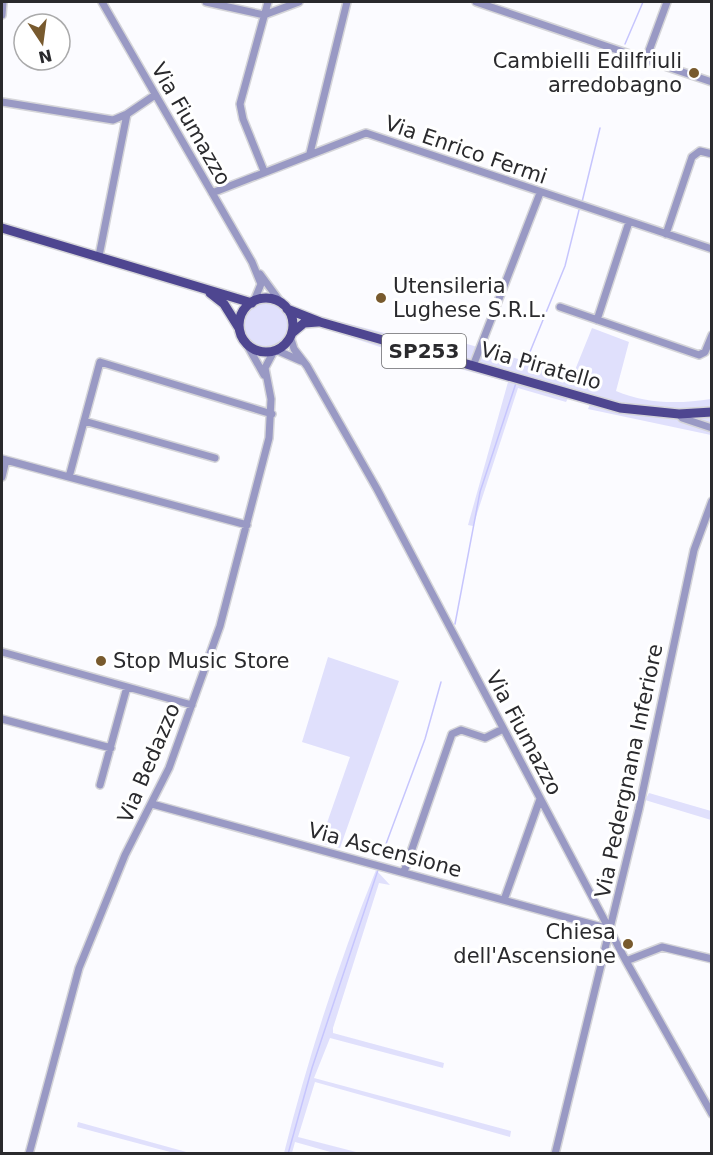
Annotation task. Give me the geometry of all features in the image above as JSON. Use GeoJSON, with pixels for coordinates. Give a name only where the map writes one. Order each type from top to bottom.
{"type":"FeatureCollection","features":[{"type":"Feature","properties":{"kind":"main road","name":"SP253"},"geometry":{"type":"LineString","coordinates":[[2,228],[253,302],[271,299],[284,306]]}},
{"type":"Feature","properties":{"kind":"main road","name":"SP253"},"geometry":{"type":"LineString","coordinates":[[189,283],[219,299],[239,328],[246,344]]}},
{"type":"Feature","properties":{"kind":"main road"},"geometry":{"type":"LineString","coordinates":[[239,328],[241,316],[253,302]]}},
{"type":"Feature","properties":{"kind":"main road","name":"Via Piratello"},"geometry":{"type":"LineString","coordinates":[[284,306],[326,323],[620,408],[679,414],[711,412]]}},
{"type":"Feature","properties":{"kind":"main road"},"geometry":{"type":"LineString","coordinates":[[284,306],[292,318],[291,334]]}},
{"type":"Feature","properties":{"kind":"main road","name":"Via Piratello"},"geometry":{"type":"LineString","coordinates":[[291,334],[304,323],[326,323]]}},
{"type":"Feature","properties":{"kind":"main road","name":"SP253"},"geometry":{"type":"LineString","coordinates":[[275,350],[291,334]]}},
{"type":"Feature","properties":{"kind":"main road"},"geometry":{"type":"LineString","coordinates":[[246,344],[261,351],[275,350]]}},
{"type":"Feature","properties":{"kind":"street"},"geometry":{"type":"LineString","coordinates":[[2,15],[3,2]]}},
{"type":"Feature","properties":{"kind":"street","name":"Via Fiumazzo"},"geometry":{"type":"LineString","coordinates":[[102,2],[252,262],[284,306]]}},
{"type":"Feature","properties":{"kind":"street"},"geometry":{"type":"LineString","coordinates":[[206,2],[264,15],[299,2]]}},
{"type":"Feature","properties":{"kind":"street"},"geometry":{"type":"LineString","coordinates":[[264,171],[243,119],[240,104],[268,2]]}},
{"type":"Feature","properties":{"kind":"street"},"geometry":{"type":"LineString","coordinates":[[310,153],[347,2]]}},
{"type":"Feature","properties":{"kind":"street"},"geometry":{"type":"LineString","coordinates":[[476,2],[711,82]]}},
{"type":"Feature","properties":{"kind":"street"},"geometry":{"type":"LineString","coordinates":[[646,59],[667,2]]}},
{"type":"Feature","properties":{"kind":"street"},"geometry":{"type":"LineString","coordinates":[[2,102],[108,120],[127,114],[155,95]]}},
{"type":"Feature","properties":{"kind":"street"},"geometry":{"type":"LineString","coordinates":[[99,256],[127,114]]}},
{"type":"Feature","properties":{"kind":"street","name":"Via Enrico Fermi"},"geometry":{"type":"LineString","coordinates":[[212,193],[366,133],[711,249]]}},
{"type":"Feature","properties":{"kind":"street"},"geometry":{"type":"LineString","coordinates":[[666,234],[692,157],[699,151],[711,154]]}},
{"type":"Feature","properties":{"kind":"street"},"geometry":{"type":"LineString","coordinates":[[473,366],[540,193]]}},
{"type":"Feature","properties":{"kind":"street"},"geometry":{"type":"LineString","coordinates":[[597,320],[629,222]]}},
{"type":"Feature","properties":{"kind":"street","name":"Via Fiumazzo"},"geometry":{"type":"LineString","coordinates":[[252,262],[261,284],[253,302]]}},
{"type":"Feature","properties":{"kind":"street"},"geometry":{"type":"LineString","coordinates":[[560,307],[699,355],[705,352],[711,335]]}},
{"type":"Feature","properties":{"kind":"street","name":"Via Fiumazzo"},"geometry":{"type":"LineString","coordinates":[[291,334],[294,349],[307,366],[377,489],[626,961],[711,1114]]}},
{"type":"Feature","properties":{"kind":"street","name":"Via Bedazzo"},"geometry":{"type":"LineString","coordinates":[[246,344],[266,379]]}},
{"type":"Feature","properties":{"kind":"street"},"geometry":{"type":"LineString","coordinates":[[275,350],[291,355],[307,366]]}},
{"type":"Feature","properties":{"kind":"street","name":"Via Bedazzo"},"geometry":{"type":"LineString","coordinates":[[29,1154],[79,968],[125,855],[169,768],[220,626],[264,465],[272,414],[266,364],[275,350]]}},
{"type":"Feature","properties":{"kind":"street"},"geometry":{"type":"LineString","coordinates":[[69,477],[100,362],[272,414]]}},
{"type":"Feature","properties":{"kind":"street","name":"Via Piratello"},"geometry":{"type":"LineString","coordinates":[[679,414],[682,418],[711,428]]}},
{"type":"Feature","properties":{"kind":"street"},"geometry":{"type":"LineString","coordinates":[[84,421],[216,458]]}},
{"type":"Feature","properties":{"kind":"street"},"geometry":{"type":"LineString","coordinates":[[2,477],[4,459],[247,525]]}},
{"type":"Feature","properties":{"kind":"street","name":"Via Pedergnana Inferiore"},"geometry":{"type":"LineString","coordinates":[[555,1154],[639,809],[694,550],[711,501]]}},
{"type":"Feature","properties":{"kind":"street"},"geometry":{"type":"LineString","coordinates":[[2,652],[192,705]]}},
{"type":"Feature","properties":{"kind":"street"},"geometry":{"type":"LineString","coordinates":[[100,785],[127,687]]}},
{"type":"Feature","properties":{"kind":"street"},"geometry":{"type":"LineString","coordinates":[[2,718],[111,748]]}},
{"type":"Feature","properties":{"kind":"street"},"geometry":{"type":"LineString","coordinates":[[404,872],[453,734],[461,730],[485,738],[503,729]]}},
{"type":"Feature","properties":{"kind":"street"},"geometry":{"type":"LineString","coordinates":[[504,900],[540,799]]}},
{"type":"Feature","properties":{"kind":"street","name":"Via Ascensione"},"geometry":{"type":"LineString","coordinates":[[152,804],[609,929]]}},
{"type":"Feature","properties":{"kind":"street"},"geometry":{"type":"LineString","coordinates":[[626,961],[662,947],[711,959]]}},
{"type":"Feature","properties":{"kind":"shaded area"},"geometry":{"type":"Polygon","coordinates":[[[266,301],[283,308],[290,325],[283,342],[266,349],[249,342],[242,325],[249,308],[266,301]]]}},
{"type":"Feature","properties":{"kind":"shaded area"},"geometry":{"type":"Polygon","coordinates":[[[318,316],[404,338],[450,339],[573,375],[592,328],[629,342],[616,391],[651,401],[687,402],[711,399],[711,435],[588,409],[590,404],[568,398],[566,402],[518,388],[473,526],[468,525],[508,382],[380,347],[317,326],[318,316]]]}},
{"type":"Feature","properties":{"kind":"shaded area"},"geometry":{"type":"Polygon","coordinates":[[[328,657],[399,681],[340,848],[320,843],[350,757],[302,742],[328,657]]]}},
{"type":"Feature","properties":{"kind":"shaded area"},"geometry":{"type":"Polygon","coordinates":[[[649,793],[711,811],[711,820],[645,800],[649,793]]]}},
{"type":"Feature","properties":{"kind":"shaded area"},"geometry":{"type":"Polygon","coordinates":[[[376,870],[390,885],[379,883],[333,1033],[444,1063],[443,1068],[330,1038],[314,1078],[511,1131],[510,1137],[315,1082],[298,1137],[360,1153],[334,1153],[295,1142],[292,1153],[284,1153],[325,1010],[376,870]]]}},
{"type":"Feature","properties":{"kind":"shaded area"},"geometry":{"type":"Polygon","coordinates":[[[78,1122],[190,1153],[174,1153],[77,1127],[78,1122]]]}},
{"type":"Feature","properties":{"kind":"waterway"},"geometry":{"type":"LineString","coordinates":[[625,44],[643,2]]}},
{"type":"Feature","properties":{"kind":"waterway"},"geometry":{"type":"LineString","coordinates":[[582,202],[600,128]]}},
{"type":"Feature","properties":{"kind":"waterway"},"geometry":{"type":"LineString","coordinates":[[523,369],[565,266],[579,210]]}},
{"type":"Feature","properties":{"kind":"waterway"},"geometry":{"type":"LineString","coordinates":[[455,624],[480,492],[516,383]]}},
{"type":"Feature","properties":{"kind":"waterway"},"geometry":{"type":"LineString","coordinates":[[386,844],[425,739],[441,682]]}},
{"type":"Feature","properties":{"kind":"waterway"},"geometry":{"type":"LineString","coordinates":[[288,1154],[312,1068],[378,870]]}},
{"type":"Feature","properties":{"kind":"place","name":"Cambielli Edilfriuli arredobagno"},"geometry":{"type":"Point","coordinates":[694,73]}},
{"type":"Feature","properties":{"kind":"place","name":"Utensileria Lughese S.R.L."},"geometry":{"type":"Point","coordinates":[381,298]}},
{"type":"Feature","properties":{"kind":"place","name":"Stop Music Store"},"geometry":{"type":"Point","coordinates":[101,661]}},
{"type":"Feature","properties":{"kind":"place","name":"Chiesa dell'Ascensione"},"geometry":{"type":"Point","coordinates":[628,944]}}]}
